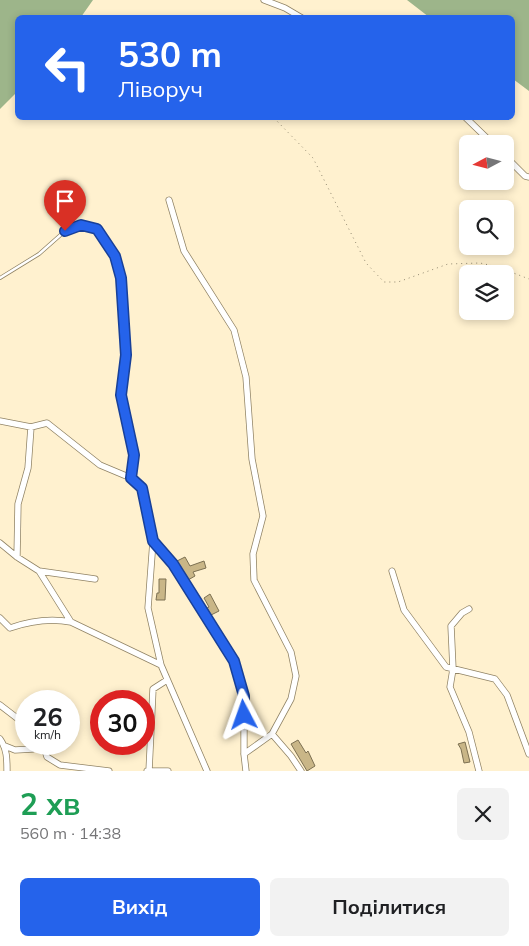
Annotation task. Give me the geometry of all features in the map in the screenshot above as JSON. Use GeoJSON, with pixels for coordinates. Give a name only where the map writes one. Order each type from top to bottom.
{"type":"FeatureCollection","features":[{"type":"Feature","properties":{"kind":"street"},"geometry":{"type":"LineString","coordinates":[[264,0],[297,15]]}},
{"type":"Feature","properties":{"kind":"street"},"geometry":{"type":"LineString","coordinates":[[468,120],[484,135]]}},
{"type":"Feature","properties":{"kind":"street"},"geometry":{"type":"LineString","coordinates":[[514,165],[525,176],[529,177]]}},
{"type":"Feature","properties":{"kind":"street"},"geometry":{"type":"LineString","coordinates":[[169,200],[184,251],[234,330],[246,377],[252,459],[263,516],[253,554],[254,580],[291,652],[296,676],[291,698],[272,734],[244,754]]}},
{"type":"Feature","properties":{"kind":"street"},"geometry":{"type":"LineString","coordinates":[[97,229],[115,256],[121,278],[126,355],[121,395],[134,455],[131,478]]}},
{"type":"Feature","properties":{"kind":"street"},"geometry":{"type":"LineString","coordinates":[[0,421],[31,427],[47,423],[100,465],[131,478],[142,488],[153,541],[148,608],[161,666],[207,771]]}},
{"type":"Feature","properties":{"kind":"street"},"geometry":{"type":"LineString","coordinates":[[17,557],[18,504],[28,468],[31,427]]}},
{"type":"Feature","properties":{"kind":"street"},"geometry":{"type":"LineString","coordinates":[[153,541],[173,564],[234,661],[244,696],[244,754],[246,771]]}},
{"type":"Feature","properties":{"kind":"street"},"geometry":{"type":"LineString","coordinates":[[0,543],[17,557],[39,570],[95,579]]}},
{"type":"Feature","properties":{"kind":"street"},"geometry":{"type":"LineString","coordinates":[[39,570],[71,622]]}},
{"type":"Feature","properties":{"kind":"street"},"geometry":{"type":"LineString","coordinates":[[392,571],[404,610],[446,667],[495,678],[507,695],[529,754]]}},
{"type":"Feature","properties":{"kind":"street"},"geometry":{"type":"LineString","coordinates":[[469,610],[462,613],[450,626],[453,668],[450,687],[469,732],[479,771]]}},
{"type":"Feature","properties":{"kind":"street"},"geometry":{"type":"LineString","coordinates":[[0,618],[10,628],[27,622],[59,620],[71,622],[161,666]]}},
{"type":"Feature","properties":{"kind":"street"},"geometry":{"type":"LineString","coordinates":[[167,680],[153,689],[148,771],[168,771]]}},
{"type":"Feature","properties":{"kind":"street"},"geometry":{"type":"LineString","coordinates":[[0,705],[15,717]]}},
{"type":"Feature","properties":{"kind":"street"},"geometry":{"type":"LineString","coordinates":[[272,734],[301,771]]}},
{"type":"Feature","properties":{"kind":"street"},"geometry":{"type":"LineString","coordinates":[[0,739],[5,746],[7,771]]}},
{"type":"Feature","properties":{"kind":"street"},"geometry":{"type":"LineString","coordinates":[[5,746],[15,750]]}},
{"type":"Feature","properties":{"kind":"street"},"geometry":{"type":"LineString","coordinates":[[46,755],[60,765],[109,771]]}},
{"type":"Feature","properties":{"kind":"lane"},"geometry":{"type":"LineString","coordinates":[[0,278],[39,254],[65,231],[81,225],[97,229]]}},
{"type":"Feature","properties":{"kind":"path"},"geometry":{"type":"LineString","coordinates":[[276,120],[313,158],[366,263],[384,282],[398,282],[448,264],[480,263],[513,272],[529,279]]}},
{"type":"Feature","properties":{"kind":"green space"},"geometry":{"type":"Polygon","coordinates":[[[0,0],[93,0],[82,15],[15,15],[15,94],[0,109],[0,0]]]}},
{"type":"Feature","properties":{"kind":"green space"},"geometry":{"type":"Polygon","coordinates":[[[407,0],[529,0],[529,91],[515,80],[515,15],[426,15],[407,0]]]}},
{"type":"Feature","properties":{"kind":"building"},"geometry":{"type":"Polygon","coordinates":[[[185,557],[190,566],[204,561],[206,568],[193,572],[195,576],[188,580],[177,561],[185,557]]]}},
{"type":"Feature","properties":{"kind":"building"},"geometry":{"type":"Polygon","coordinates":[[[159,579],[166,579],[165,600],[156,600],[157,593],[159,593],[159,579]]]}},
{"type":"Feature","properties":{"kind":"building"},"geometry":{"type":"Polygon","coordinates":[[[210,594],[219,611],[211,615],[204,598],[210,594]]]}},
{"type":"Feature","properties":{"kind":"building"},"geometry":{"type":"Polygon","coordinates":[[[298,740],[306,753],[308,751],[315,766],[307,771],[291,744],[298,740]]]}},
{"type":"Feature","properties":{"kind":"building"},"geometry":{"type":"Polygon","coordinates":[[[465,742],[470,762],[464,763],[458,744],[465,742]]]}},
{"type":"Feature","properties":{"kind":"route"},"geometry":{"type":"LineString","coordinates":[[65,231],[81,225],[97,229],[115,256],[121,278],[126,355],[121,395],[134,455],[131,478],[142,488],[153,541],[173,564],[234,661],[244,696],[244,715]]}}]}
